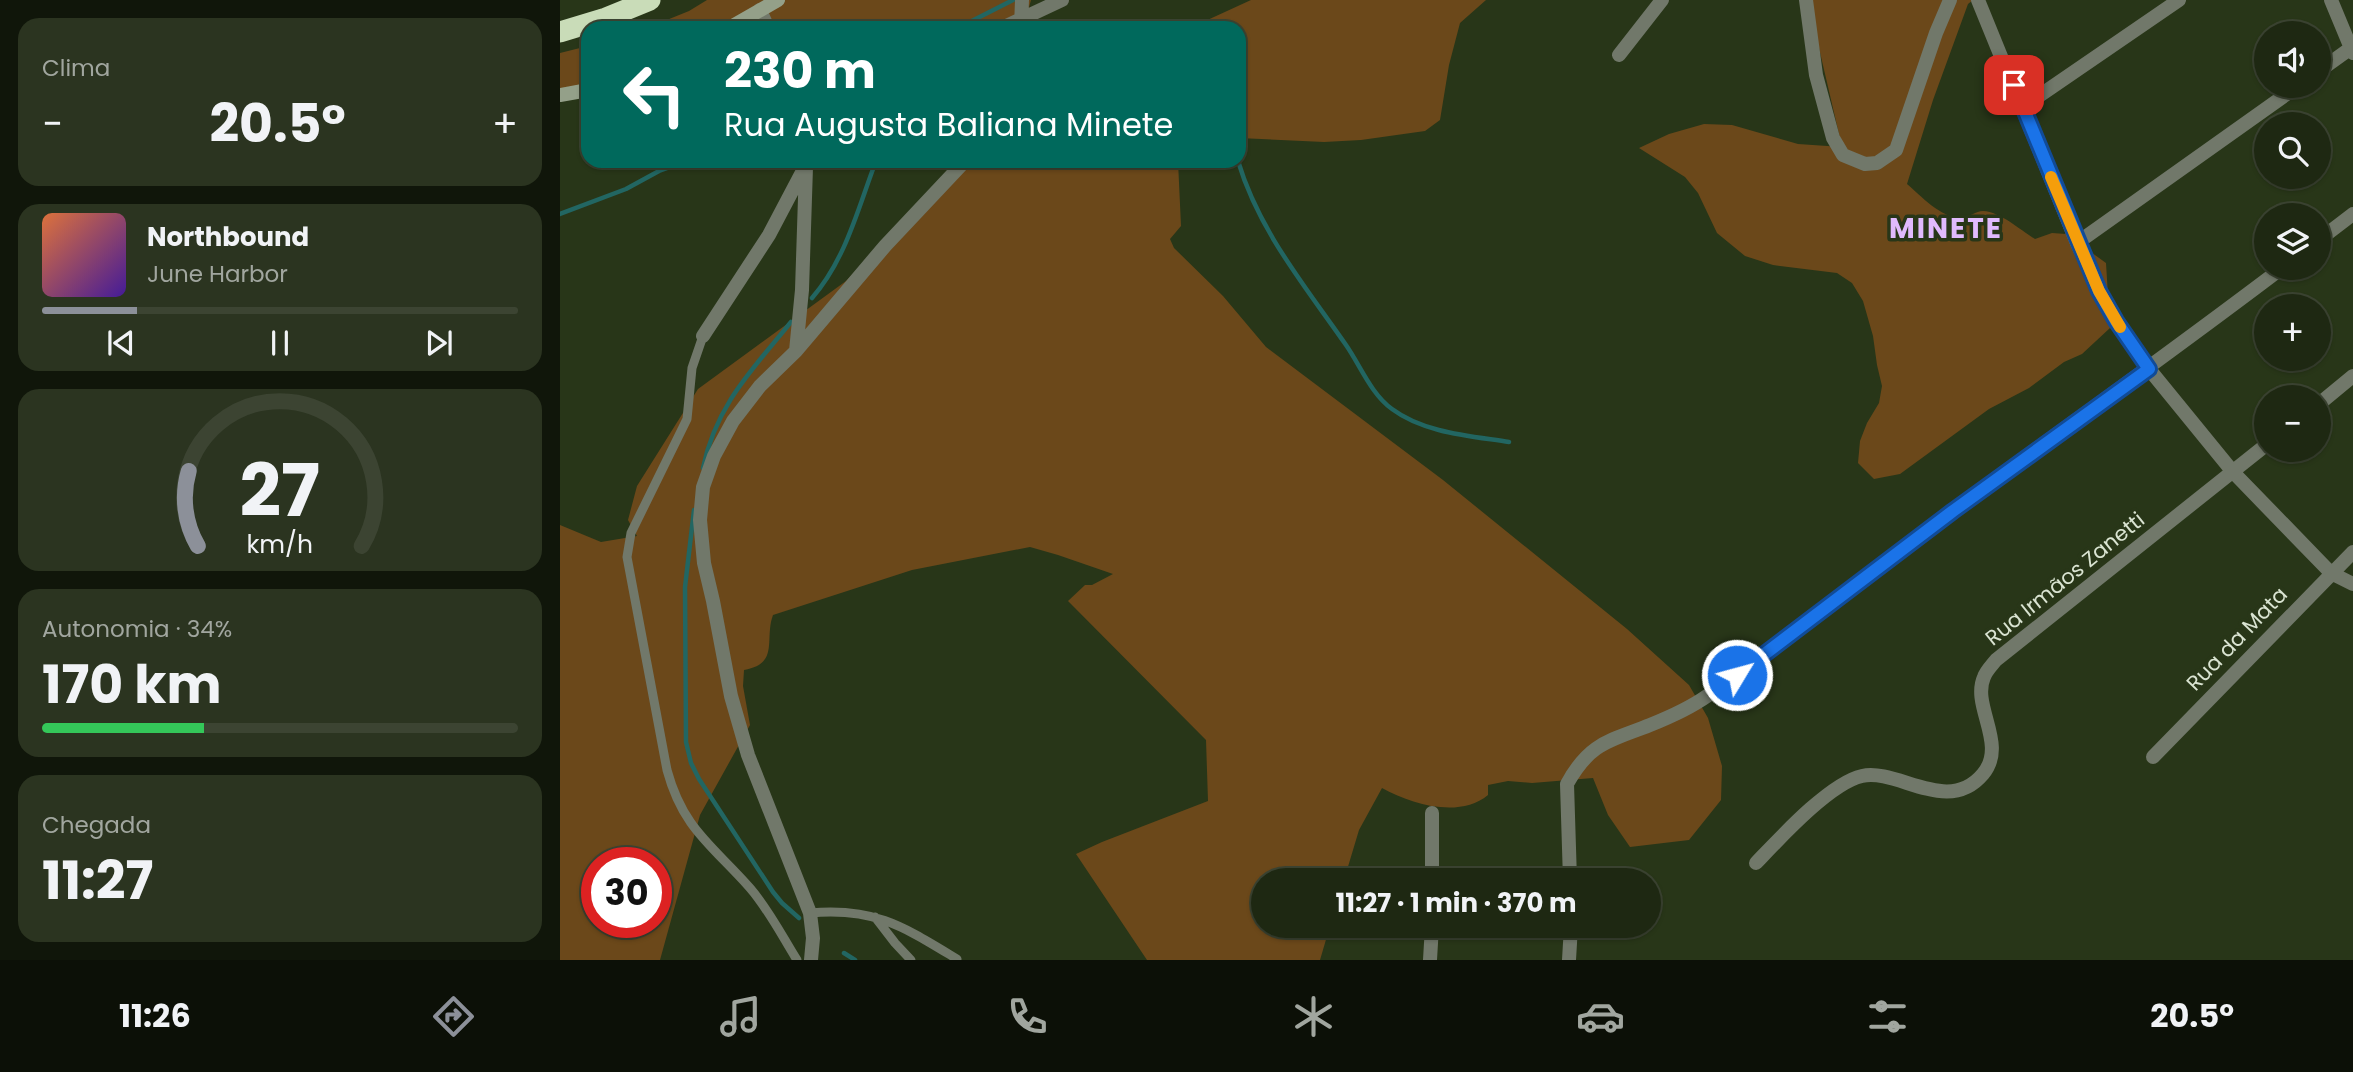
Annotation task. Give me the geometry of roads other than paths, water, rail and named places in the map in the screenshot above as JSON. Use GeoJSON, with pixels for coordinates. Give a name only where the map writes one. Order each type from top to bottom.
{"type":"FeatureCollection","features":[{"type":"Feature","properties":{"kind":"highway"},"geometry":{"type":"LineString","coordinates":[[596,21],[650,0]]}},
{"type":"Feature","properties":{"kind":"highway"},"geometry":{"type":"LineString","coordinates":[[560,32],[581,26]]}},
{"type":"Feature","properties":{"kind":"street"},"geometry":{"type":"LineString","coordinates":[[741,21],[778,0]]}},
{"type":"Feature","properties":{"kind":"street"},"geometry":{"type":"LineString","coordinates":[[1026,21],[1062,0]]}},
{"type":"Feature","properties":{"kind":"street"},"geometry":{"type":"LineString","coordinates":[[1619,55],[1662,0]]}},
{"type":"Feature","properties":{"kind":"street"},"geometry":{"type":"LineString","coordinates":[[1806,0],[1816,75],[1833,138],[1843,155],[1865,164],[1877,163],[1896,150],[1950,0]]}},
{"type":"Feature","properties":{"kind":"street"},"geometry":{"type":"LineString","coordinates":[[1978,0],[2077,243],[2116,321],[2149,369],[2233,472],[2331,573],[2353,584]]}},
{"type":"Feature","properties":{"kind":"street"},"geometry":{"type":"LineString","coordinates":[[2023,107],[2179,0]]}},
{"type":"Feature","properties":{"kind":"street"},"geometry":{"type":"LineString","coordinates":[[2331,0],[2352,50],[2331,63]]}},
{"type":"Feature","properties":{"kind":"street"},"geometry":{"type":"LineString","coordinates":[[1021,21],[1022,1]]}},
{"type":"Feature","properties":{"kind":"street"},"geometry":{"type":"LineString","coordinates":[[760,10],[765,21]]}},
{"type":"Feature","properties":{"kind":"street"},"geometry":{"type":"LineString","coordinates":[[560,95],[581,91]]}},
{"type":"Feature","properties":{"kind":"street"},"geometry":{"type":"LineString","coordinates":[[2077,243],[2281,98]]}},
{"type":"Feature","properties":{"kind":"street"},"geometry":{"type":"LineString","coordinates":[[703,336],[769,235],[804,168]]}},
{"type":"Feature","properties":{"kind":"street"},"geometry":{"type":"LineString","coordinates":[[796,351],[802,290],[807,168]]}},
{"type":"Feature","properties":{"kind":"street"},"geometry":{"type":"LineString","coordinates":[[811,960],[813,938],[810,913],[766,805],[739,725],[704,563],[700,520],[703,486],[713,456],[733,421],[760,386],[796,351],[885,246],[958,168]]}},
{"type":"Feature","properties":{"kind":"street"},"geometry":{"type":"LineString","coordinates":[[2331,231],[2353,214]]}},
{"type":"Feature","properties":{"kind":"street"},"geometry":{"type":"LineString","coordinates":[[1570,868],[1567,784],[1574,770],[1591,751],[1604,742],[1648,726],[1703,698],[2266,280]]}},
{"type":"Feature","properties":{"kind":"street"},"geometry":{"type":"LineString","coordinates":[[2331,394],[2353,376]]}},
{"type":"Feature","properties":{"kind":"street","name":"Rua Irmãos Zanetti"},"geometry":{"type":"LineString","coordinates":[[1756,863],[1821,800],[1862,776],[1883,776],[1929,791],[1949,791],[1965,787],[1980,778],[1990,765],[1993,750],[1982,688],[1984,677],[1996,660],[2254,455]]}},
{"type":"Feature","properties":{"kind":"street","name":"Rua da Mata"},"geometry":{"type":"LineString","coordinates":[[2153,757],[2353,552]]}},
{"type":"Feature","properties":{"kind":"street"},"geometry":{"type":"LineString","coordinates":[[1432,813],[1432,868]]}},
{"type":"Feature","properties":{"kind":"street"},"geometry":{"type":"LineString","coordinates":[[1430,960],[1431,938]]}},
{"type":"Feature","properties":{"kind":"street"},"geometry":{"type":"LineString","coordinates":[[1569,960],[1570,938]]}},
{"type":"Feature","properties":{"kind":"lane"},"geometry":{"type":"LineString","coordinates":[[703,336],[692,368],[687,419],[631,533],[627,557],[667,770],[674,794],[689,822],[704,841],[766,908],[797,960]]}},
{"type":"Feature","properties":{"kind":"lane"},"geometry":{"type":"LineString","coordinates":[[810,913],[836,911],[874,915],[918,935],[957,959]]}},
{"type":"Feature","properties":{"kind":"lane"},"geometry":{"type":"LineString","coordinates":[[874,915],[911,960]]}},
{"type":"Feature","properties":{"kind":"waterway"},"geometry":{"type":"LineString","coordinates":[[972,21],[1013,0]]}},
{"type":"Feature","properties":{"kind":"waterway"},"geometry":{"type":"LineString","coordinates":[[560,214],[626,189],[667,168]]}},
{"type":"Feature","properties":{"kind":"waterway"},"geometry":{"type":"LineString","coordinates":[[812,298],[834,267],[874,168]]}},
{"type":"Feature","properties":{"kind":"waterway"},"geometry":{"type":"LineString","coordinates":[[1240,168],[1258,211],[1285,257],[1385,403],[1405,417],[1433,428],[1509,442]]}},
{"type":"Feature","properties":{"kind":"waterway"},"geometry":{"type":"LineString","coordinates":[[703,468],[709,446],[726,407],[749,373],[791,322]]}},
{"type":"Feature","properties":{"kind":"waterway"},"geometry":{"type":"LineString","coordinates":[[694,510],[685,587],[686,742],[691,763],[773,892],[799,918]]}},
{"type":"Feature","properties":{"kind":"waterway"},"geometry":{"type":"LineString","coordinates":[[844,953],[855,960]]}},
{"type":"Feature","properties":{"kind":"district","name":"MINETE"},"geometry":{"type":"Point","coordinates":[1946,228]}}]}
